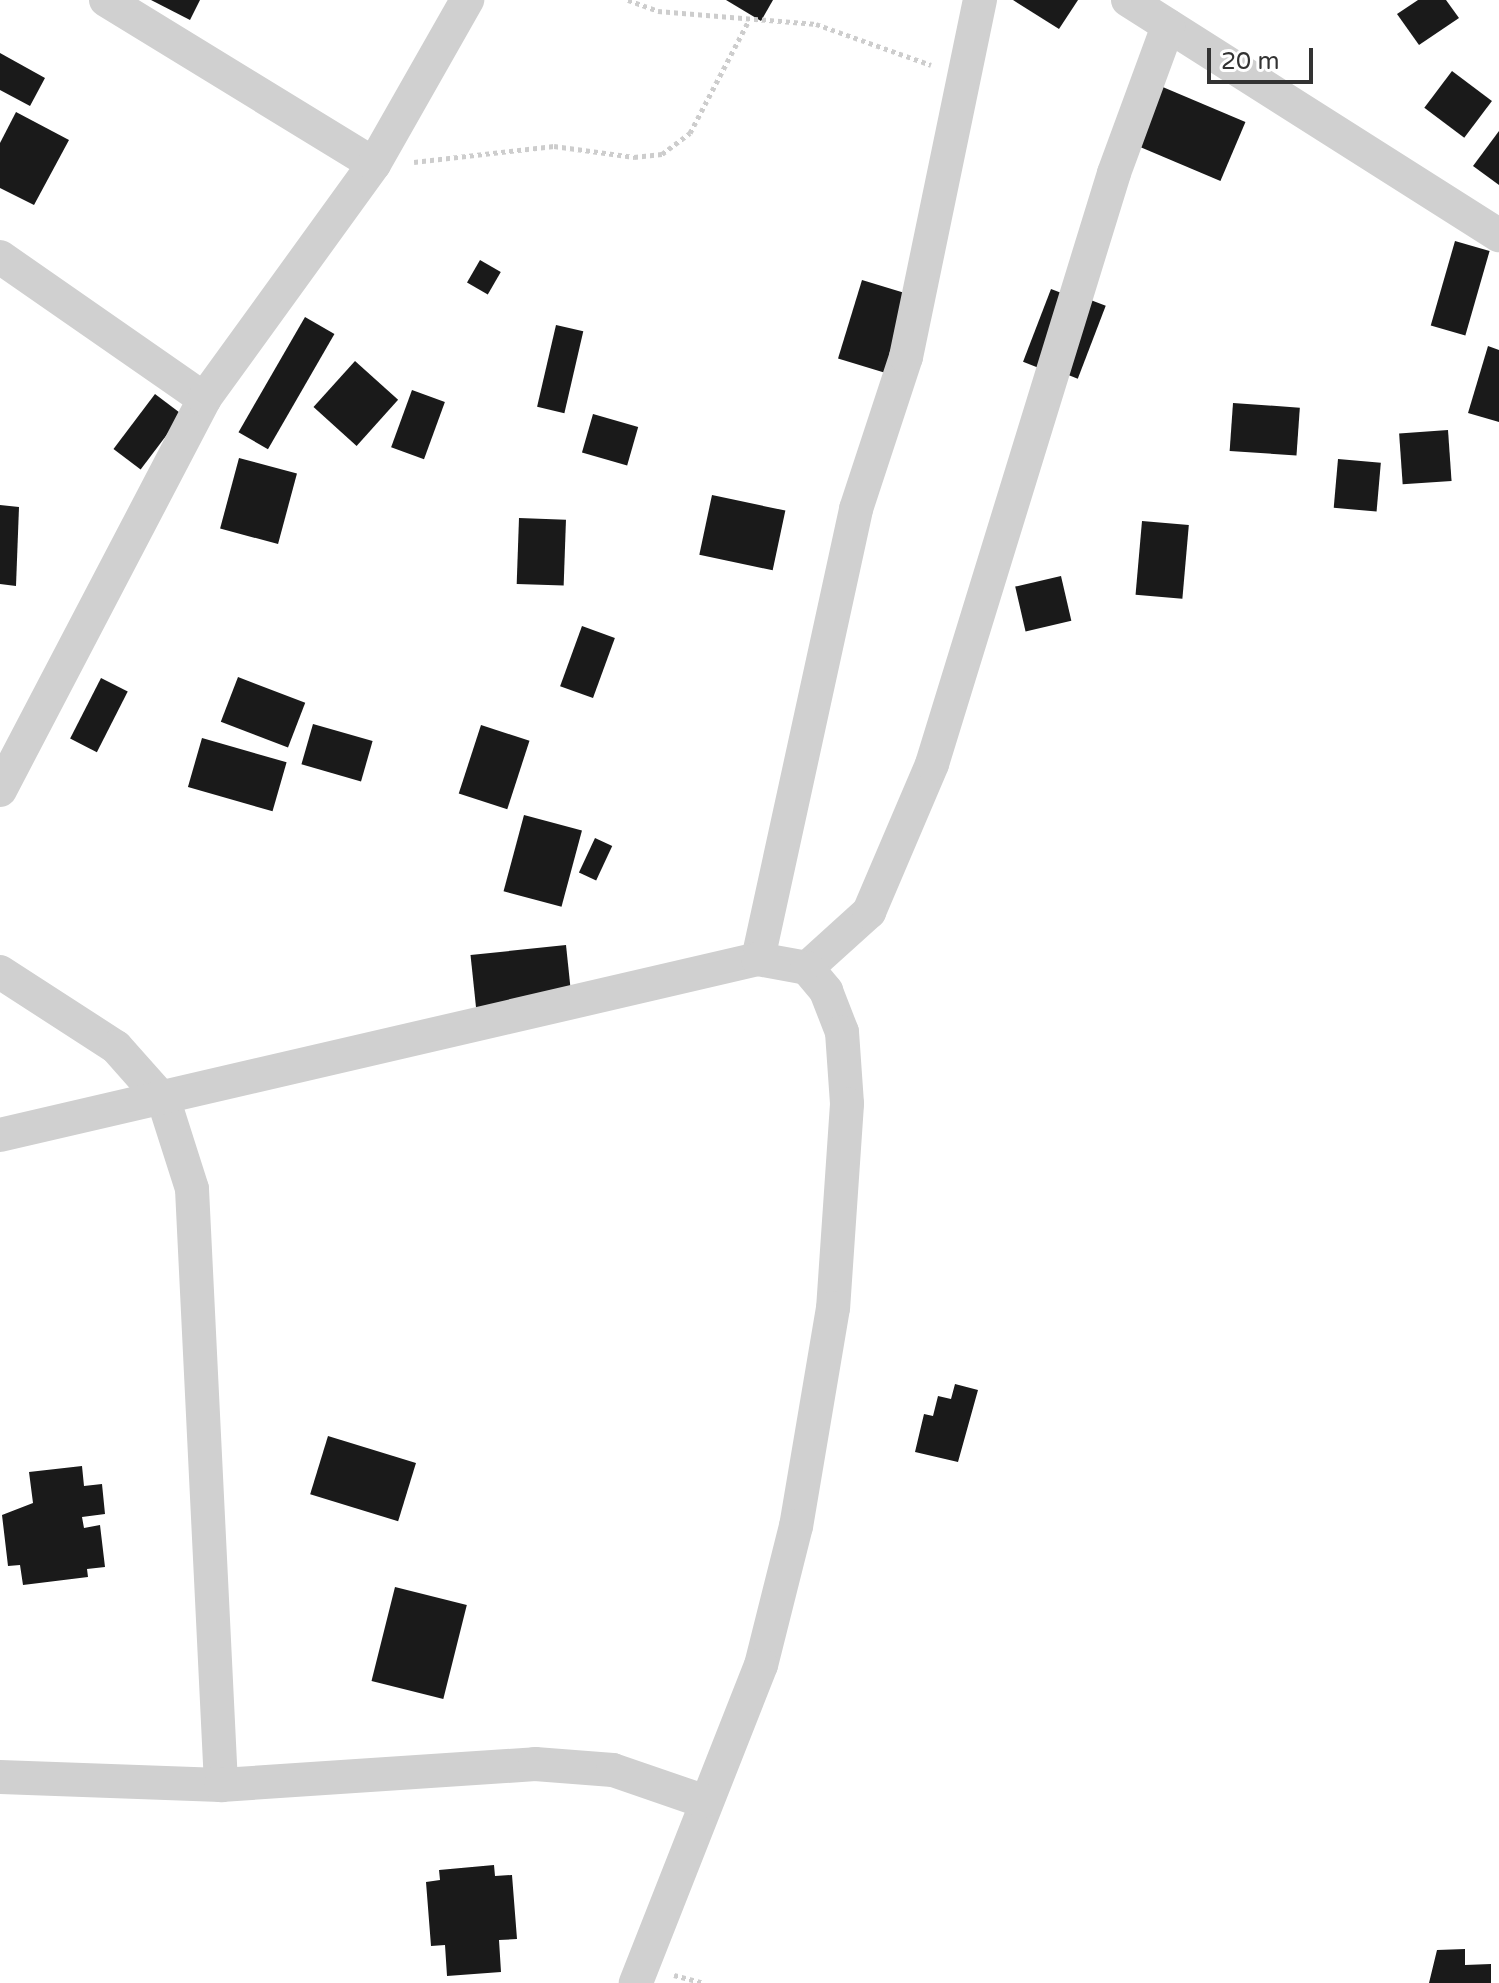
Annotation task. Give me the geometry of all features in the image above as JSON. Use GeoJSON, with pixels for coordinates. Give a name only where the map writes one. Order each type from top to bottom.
{"type":"FeatureCollection","features":[{"type":"Feature","properties":{"kind":"street"},"geometry":{"type":"LineString","coordinates":[[106,0],[377,159]]}},
{"type":"Feature","properties":{"kind":"street"},"geometry":{"type":"LineString","coordinates":[[0,790],[204,399],[377,159],[467,0]]}},
{"type":"Feature","properties":{"kind":"street"},"geometry":{"type":"LineString","coordinates":[[758,959],[856,509],[906,357],[980,0]]}},
{"type":"Feature","properties":{"kind":"street"},"geometry":{"type":"LineString","coordinates":[[1128,0],[1499,235]]}},
{"type":"Feature","properties":{"kind":"street"},"geometry":{"type":"LineString","coordinates":[[807,968],[869,912],[932,764],[1114,173],[1168,26]]}},
{"type":"Feature","properties":{"kind":"street"},"geometry":{"type":"LineString","coordinates":[[0,257],[204,399]]}},
{"type":"Feature","properties":{"kind":"street"},"geometry":{"type":"LineString","coordinates":[[0,1135],[164,1101],[758,959],[807,968],[826,991],[842,1032],[847,1104],[833,1308],[796,1526],[761,1665],[703,1801],[636,1983]]}},
{"type":"Feature","properties":{"kind":"street"},"geometry":{"type":"LineString","coordinates":[[0,972],[116,1047],[164,1101],[192,1189],[221,1785]]}},
{"type":"Feature","properties":{"kind":"street"},"geometry":{"type":"LineString","coordinates":[[0,1777],[221,1785],[535,1764],[613,1770],[703,1801]]}},
{"type":"Feature","properties":{"kind":"path"},"geometry":{"type":"LineString","coordinates":[[628,0],[748,22],[816,24],[962,77]]}},
{"type":"Feature","properties":{"kind":"path"},"geometry":{"type":"LineString","coordinates":[[377,159],[426,163],[554,146],[634,157],[662,154],[690,133],[748,22]]}},
{"type":"Feature","properties":{"kind":"building"},"geometry":{"type":"Polygon","coordinates":[[[151,0],[200,0],[190,20],[151,0]]]}},
{"type":"Feature","properties":{"kind":"building"},"geometry":{"type":"Polygon","coordinates":[[[726,0],[773,0],[761,21],[726,0]]]}},
{"type":"Feature","properties":{"kind":"building"},"geometry":{"type":"Polygon","coordinates":[[[1013,0],[1078,0],[1059,29],[1013,0]]]}},
{"type":"Feature","properties":{"kind":"building"},"geometry":{"type":"Polygon","coordinates":[[[1418,0],[1446,0],[1459,18],[1419,45],[1397,14],[1418,0]]]}},
{"type":"Feature","properties":{"kind":"building"},"geometry":{"type":"Polygon","coordinates":[[[0,53],[45,78],[30,106],[0,90],[0,53]]]}},
{"type":"Feature","properties":{"kind":"building"},"geometry":{"type":"Polygon","coordinates":[[[1452,71],[1492,101],[1464,138],[1424,108],[1452,71]]]}},
{"type":"Feature","properties":{"kind":"building"},"geometry":{"type":"Polygon","coordinates":[[[1158,85],[1245,122],[1220,181],[1133,144],[1158,85]]]}},
{"type":"Feature","properties":{"kind":"building"},"geometry":{"type":"Polygon","coordinates":[[[16,112],[69,140],[34,205],[0,188],[0,143],[16,112]]]}},
{"type":"Feature","properties":{"kind":"building"},"geometry":{"type":"Polygon","coordinates":[[[1499,131],[1499,185],[1473,166],[1499,131]]]}},
{"type":"Feature","properties":{"kind":"building"},"geometry":{"type":"Polygon","coordinates":[[[1455,241],[1490,251],[1465,336],[1431,326],[1455,241]]]}},
{"type":"Feature","properties":{"kind":"building"},"geometry":{"type":"Polygon","coordinates":[[[480,260],[501,272],[488,295],[467,283],[480,260]]]}},
{"type":"Feature","properties":{"kind":"building"},"geometry":{"type":"Polygon","coordinates":[[[862,280],[915,296],[891,374],[838,358],[862,280]]]}},
{"type":"Feature","properties":{"kind":"building"},"geometry":{"type":"Polygon","coordinates":[[[1051,289],[1069,296],[1041,369],[1023,362],[1051,289]]]}},
{"type":"Feature","properties":{"kind":"building"},"geometry":{"type":"Polygon","coordinates":[[[1088,299],[1106,306],[1078,379],[1060,372],[1088,299]]]}},
{"type":"Feature","properties":{"kind":"building"},"geometry":{"type":"Polygon","coordinates":[[[305,317],[334,334],[268,449],[238,432],[305,317]]]}},
{"type":"Feature","properties":{"kind":"building"},"geometry":{"type":"Polygon","coordinates":[[[556,325],[583,331],[564,413],[537,407],[556,325]]]}},
{"type":"Feature","properties":{"kind":"building"},"geometry":{"type":"Polygon","coordinates":[[[1488,346],[1499,350],[1499,422],[1468,413],[1488,346]]]}},
{"type":"Feature","properties":{"kind":"building"},"geometry":{"type":"Polygon","coordinates":[[[355,361],[398,400],[357,446],[314,407],[355,361]]]}},
{"type":"Feature","properties":{"kind":"building"},"geometry":{"type":"Polygon","coordinates":[[[412,390],[445,402],[424,459],[391,447],[412,390]]]}},
{"type":"Feature","properties":{"kind":"building"},"geometry":{"type":"Polygon","coordinates":[[[155,394],[182,414],[141,470],[113,449],[155,394]]]}},
{"type":"Feature","properties":{"kind":"building"},"geometry":{"type":"Polygon","coordinates":[[[1233,403],[1300,408],[1296,456],[1230,451],[1233,403]]]}},
{"type":"Feature","properties":{"kind":"building"},"geometry":{"type":"Polygon","coordinates":[[[593,414],[638,427],[627,465],[582,452],[593,414]]]}},
{"type":"Feature","properties":{"kind":"building"},"geometry":{"type":"Polygon","coordinates":[[[1448,430],[1452,481],[1403,484],[1399,433],[1448,430]]]}},
{"type":"Feature","properties":{"kind":"building"},"geometry":{"type":"Polygon","coordinates":[[[239,458],[297,474],[278,544],[220,529],[239,458]]]}},
{"type":"Feature","properties":{"kind":"building"},"geometry":{"type":"Polygon","coordinates":[[[1338,459],[1381,463],[1377,512],[1334,508],[1338,459]]]}},
{"type":"Feature","properties":{"kind":"building"},"geometry":{"type":"Polygon","coordinates":[[[712,495],[785,511],[773,570],[699,555],[712,495]]]}},
{"type":"Feature","properties":{"kind":"building"},"geometry":{"type":"Polygon","coordinates":[[[0,505],[19,507],[16,586],[0,584],[0,505]]]}},
{"type":"Feature","properties":{"kind":"building"},"geometry":{"type":"Polygon","coordinates":[[[519,518],[566,520],[564,586],[517,584],[519,518]]]}},
{"type":"Feature","properties":{"kind":"building"},"geometry":{"type":"Polygon","coordinates":[[[1142,521],[1189,525],[1182,599],[1136,595],[1142,521]]]}},
{"type":"Feature","properties":{"kind":"building"},"geometry":{"type":"Polygon","coordinates":[[[1061,576],[1071,621],[1026,631],[1015,587],[1061,576]]]}},
{"type":"Feature","properties":{"kind":"building"},"geometry":{"type":"Polygon","coordinates":[[[582,626],[615,638],[593,698],[560,686],[582,626]]]}},
{"type":"Feature","properties":{"kind":"building"},"geometry":{"type":"Polygon","coordinates":[[[238,677],[305,703],[288,748],[221,722],[238,677]]]}},
{"type":"Feature","properties":{"kind":"building"},"geometry":{"type":"Polygon","coordinates":[[[101,678],[128,692],[97,752],[70,739],[101,678]]]}},
{"type":"Feature","properties":{"kind":"building"},"geometry":{"type":"Polygon","coordinates":[[[313,724],[373,741],[361,781],[301,764],[313,724]]]}},
{"type":"Feature","properties":{"kind":"building"},"geometry":{"type":"Polygon","coordinates":[[[481,725],[530,741],[507,809],[459,793],[481,725]]]}},
{"type":"Feature","properties":{"kind":"building"},"geometry":{"type":"Polygon","coordinates":[[[202,738],[287,762],[273,811],[188,787],[202,738]]]}},
{"type":"Feature","properties":{"kind":"building"},"geometry":{"type":"Polygon","coordinates":[[[524,815],[582,831],[562,907],[504,891],[524,815]]]}},
{"type":"Feature","properties":{"kind":"building"},"geometry":{"type":"Polygon","coordinates":[[[595,838],[612,846],[596,880],[579,872],[595,838]]]}},
{"type":"Feature","properties":{"kind":"building"},"geometry":{"type":"Polygon","coordinates":[[[566,945],[572,1000],[476,1010],[471,955],[566,945]]]}},
{"type":"Feature","properties":{"kind":"building"},"geometry":{"type":"Polygon","coordinates":[[[955,1384],[978,1390],[958,1462],[915,1452],[924,1414],[933,1416],[938,1396],[951,1399],[955,1384]]]}},
{"type":"Feature","properties":{"kind":"building"},"geometry":{"type":"Polygon","coordinates":[[[328,1436],[416,1463],[398,1521],[310,1494],[328,1436]]]}},
{"type":"Feature","properties":{"kind":"building"},"geometry":{"type":"Polygon","coordinates":[[[82,1466],[84,1486],[102,1484],[105,1514],[82,1517],[84,1528],[100,1525],[105,1567],[87,1569],[88,1577],[23,1585],[20,1565],[8,1566],[2,1515],[33,1503],[29,1472],[82,1466]]]}},
{"type":"Feature","properties":{"kind":"building"},"geometry":{"type":"Polygon","coordinates":[[[395,1587],[467,1605],[443,1699],[372,1681],[395,1587]]]}},
{"type":"Feature","properties":{"kind":"building"},"geometry":{"type":"Polygon","coordinates":[[[494,1865],[495,1876],[512,1875],[517,1939],[499,1940],[501,1972],[447,1976],[445,1945],[431,1946],[426,1882],[440,1880],[439,1870],[494,1865]]]}},
{"type":"Feature","properties":{"kind":"building"},"geometry":{"type":"Polygon","coordinates":[[[1465,1949],[1465,1965],[1491,1964],[1491,1983],[1429,1983],[1437,1950],[1465,1949]]]}}]}
